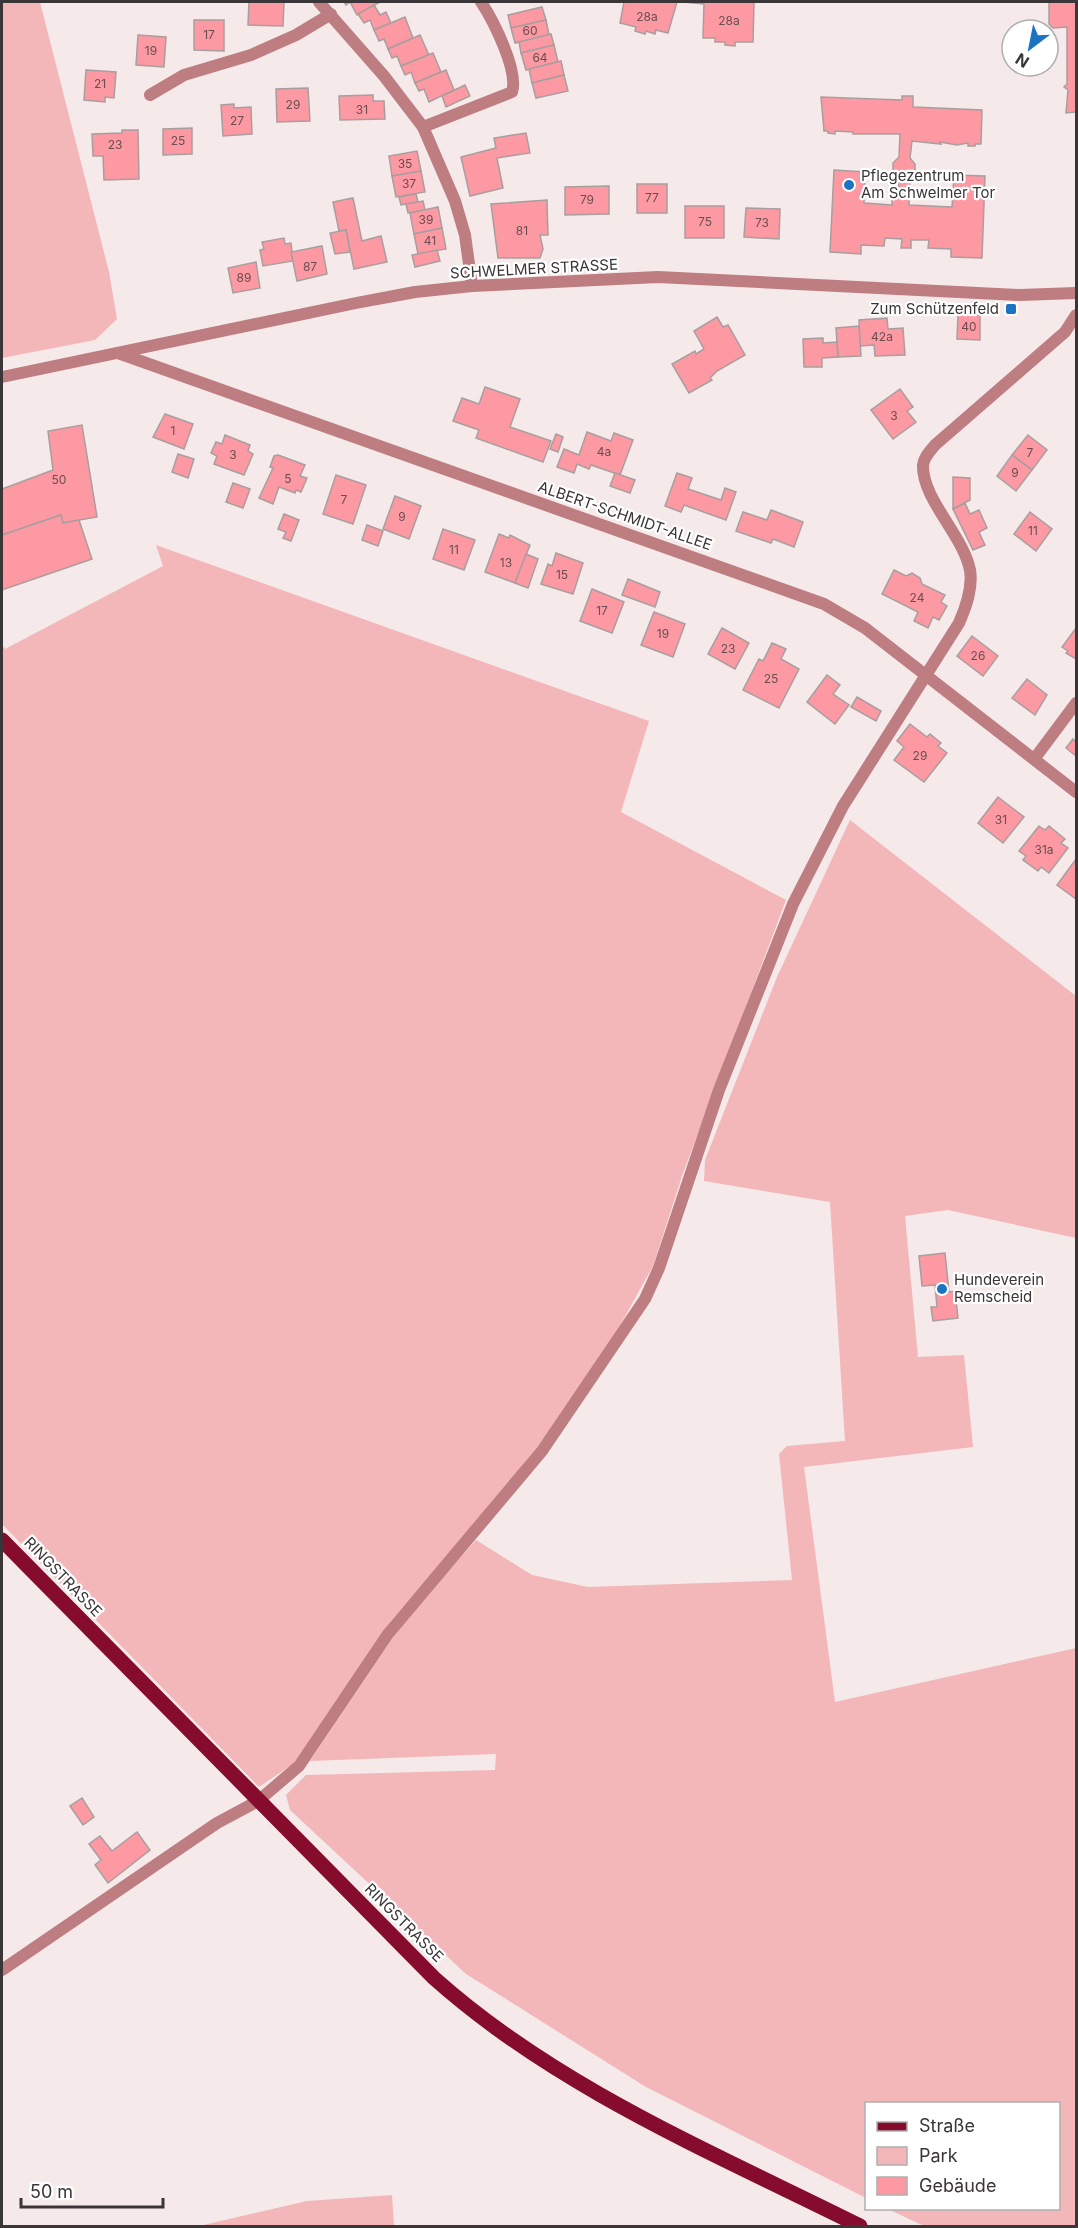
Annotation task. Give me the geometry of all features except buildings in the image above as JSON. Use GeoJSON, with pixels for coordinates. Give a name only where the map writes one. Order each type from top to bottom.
{"type":"FeatureCollection","features":[{"type":"Feature","properties":{"kind":"main road","name":"RINGSTRASSE"},"geometry":{"type":"LineString","coordinates":[[2,1540],[434,1978],[502,2034],[617,2104],[860,2226]]}},
{"type":"Feature","properties":{"kind":"street"},"geometry":{"type":"LineString","coordinates":[[319,2],[384,76],[423,127],[455,201],[465,235],[472,286]]}},
{"type":"Feature","properties":{"kind":"street"},"geometry":{"type":"LineString","coordinates":[[423,127],[512,92],[513,75],[500,40],[481,2]]}},
{"type":"Feature","properties":{"kind":"street"},"geometry":{"type":"LineString","coordinates":[[150,95],[184,75],[251,55],[287,39],[331,14]]}},
{"type":"Feature","properties":{"kind":"street","name":"SCHWELMER STRASSE"},"geometry":{"type":"LineString","coordinates":[[2,377],[366,301],[472,286],[658,277],[1020,295],[1077,293]]}},
{"type":"Feature","properties":{"kind":"street"},"geometry":{"type":"LineString","coordinates":[[2,1970],[217,1822],[258,1801],[299,1766],[388,1634],[542,1451],[645,1299],[659,1268],[719,1090],[793,904],[843,806],[959,623],[967,604],[970,572],[965,554],[930,491],[923,466],[925,458],[935,446],[1065,332],[1077,315]]}},
{"type":"Feature","properties":{"kind":"street","name":"ALBERT-SCHMIDT-ALLEE"},"geometry":{"type":"LineString","coordinates":[[118,353],[789,590],[849,617],[1077,792]]}},
{"type":"Feature","properties":{"kind":"street"},"geometry":{"type":"LineString","coordinates":[[1035,758],[1077,703]]}},
{"type":"Feature","properties":{"kind":"green space"},"geometry":{"type":"Polygon","coordinates":[[[2,2],[40,2],[109,272],[117,319],[95,340],[2,358],[2,2]]]}},
{"type":"Feature","properties":{"kind":"green space"},"geometry":{"type":"Polygon","coordinates":[[[156,545],[649,721],[621,812],[786,900],[682,1176],[653,1266],[608,1347],[533,1455],[390,1622],[293,1764],[259,1787],[2,1524],[2,645],[5,649],[163,566],[156,545]]]}},
{"type":"Feature","properties":{"kind":"green space"},"geometry":{"type":"Polygon","coordinates":[[[850,820],[1076,996],[1076,1238],[948,1210],[905,1216],[918,1357],[964,1355],[973,1447],[804,1467],[835,1702],[1076,1648],[1076,2226],[924,2226],[890,2210],[1060,2210],[1060,2102],[865,2102],[865,2197],[646,2087],[466,1974],[290,1810],[286,1795],[306,1775],[495,1770],[496,1754],[310,1761],[406,1618],[476,1540],[532,1575],[588,1587],[792,1580],[779,1454],[787,1446],[845,1441],[830,1202],[704,1181],[705,1160],[777,977],[850,820]]]}},
{"type":"Feature","properties":{"kind":"green space"},"geometry":{"type":"Polygon","coordinates":[[[392,2195],[394,2226],[199,2226],[307,2201],[392,2195]]]}},
{"type":"Feature","properties":{"kind":"place","name":"Pflegezentrum Am Schwelmer Tor"},"geometry":{"type":"Point","coordinates":[849,185]}},
{"type":"Feature","properties":{"kind":"place","name":"Zum Schützenfeld"},"geometry":{"type":"Point","coordinates":[1011,309]}},
{"type":"Feature","properties":{"kind":"place","name":"Hundeverein Remscheid"},"geometry":{"type":"Point","coordinates":[942,1289]}}]}
